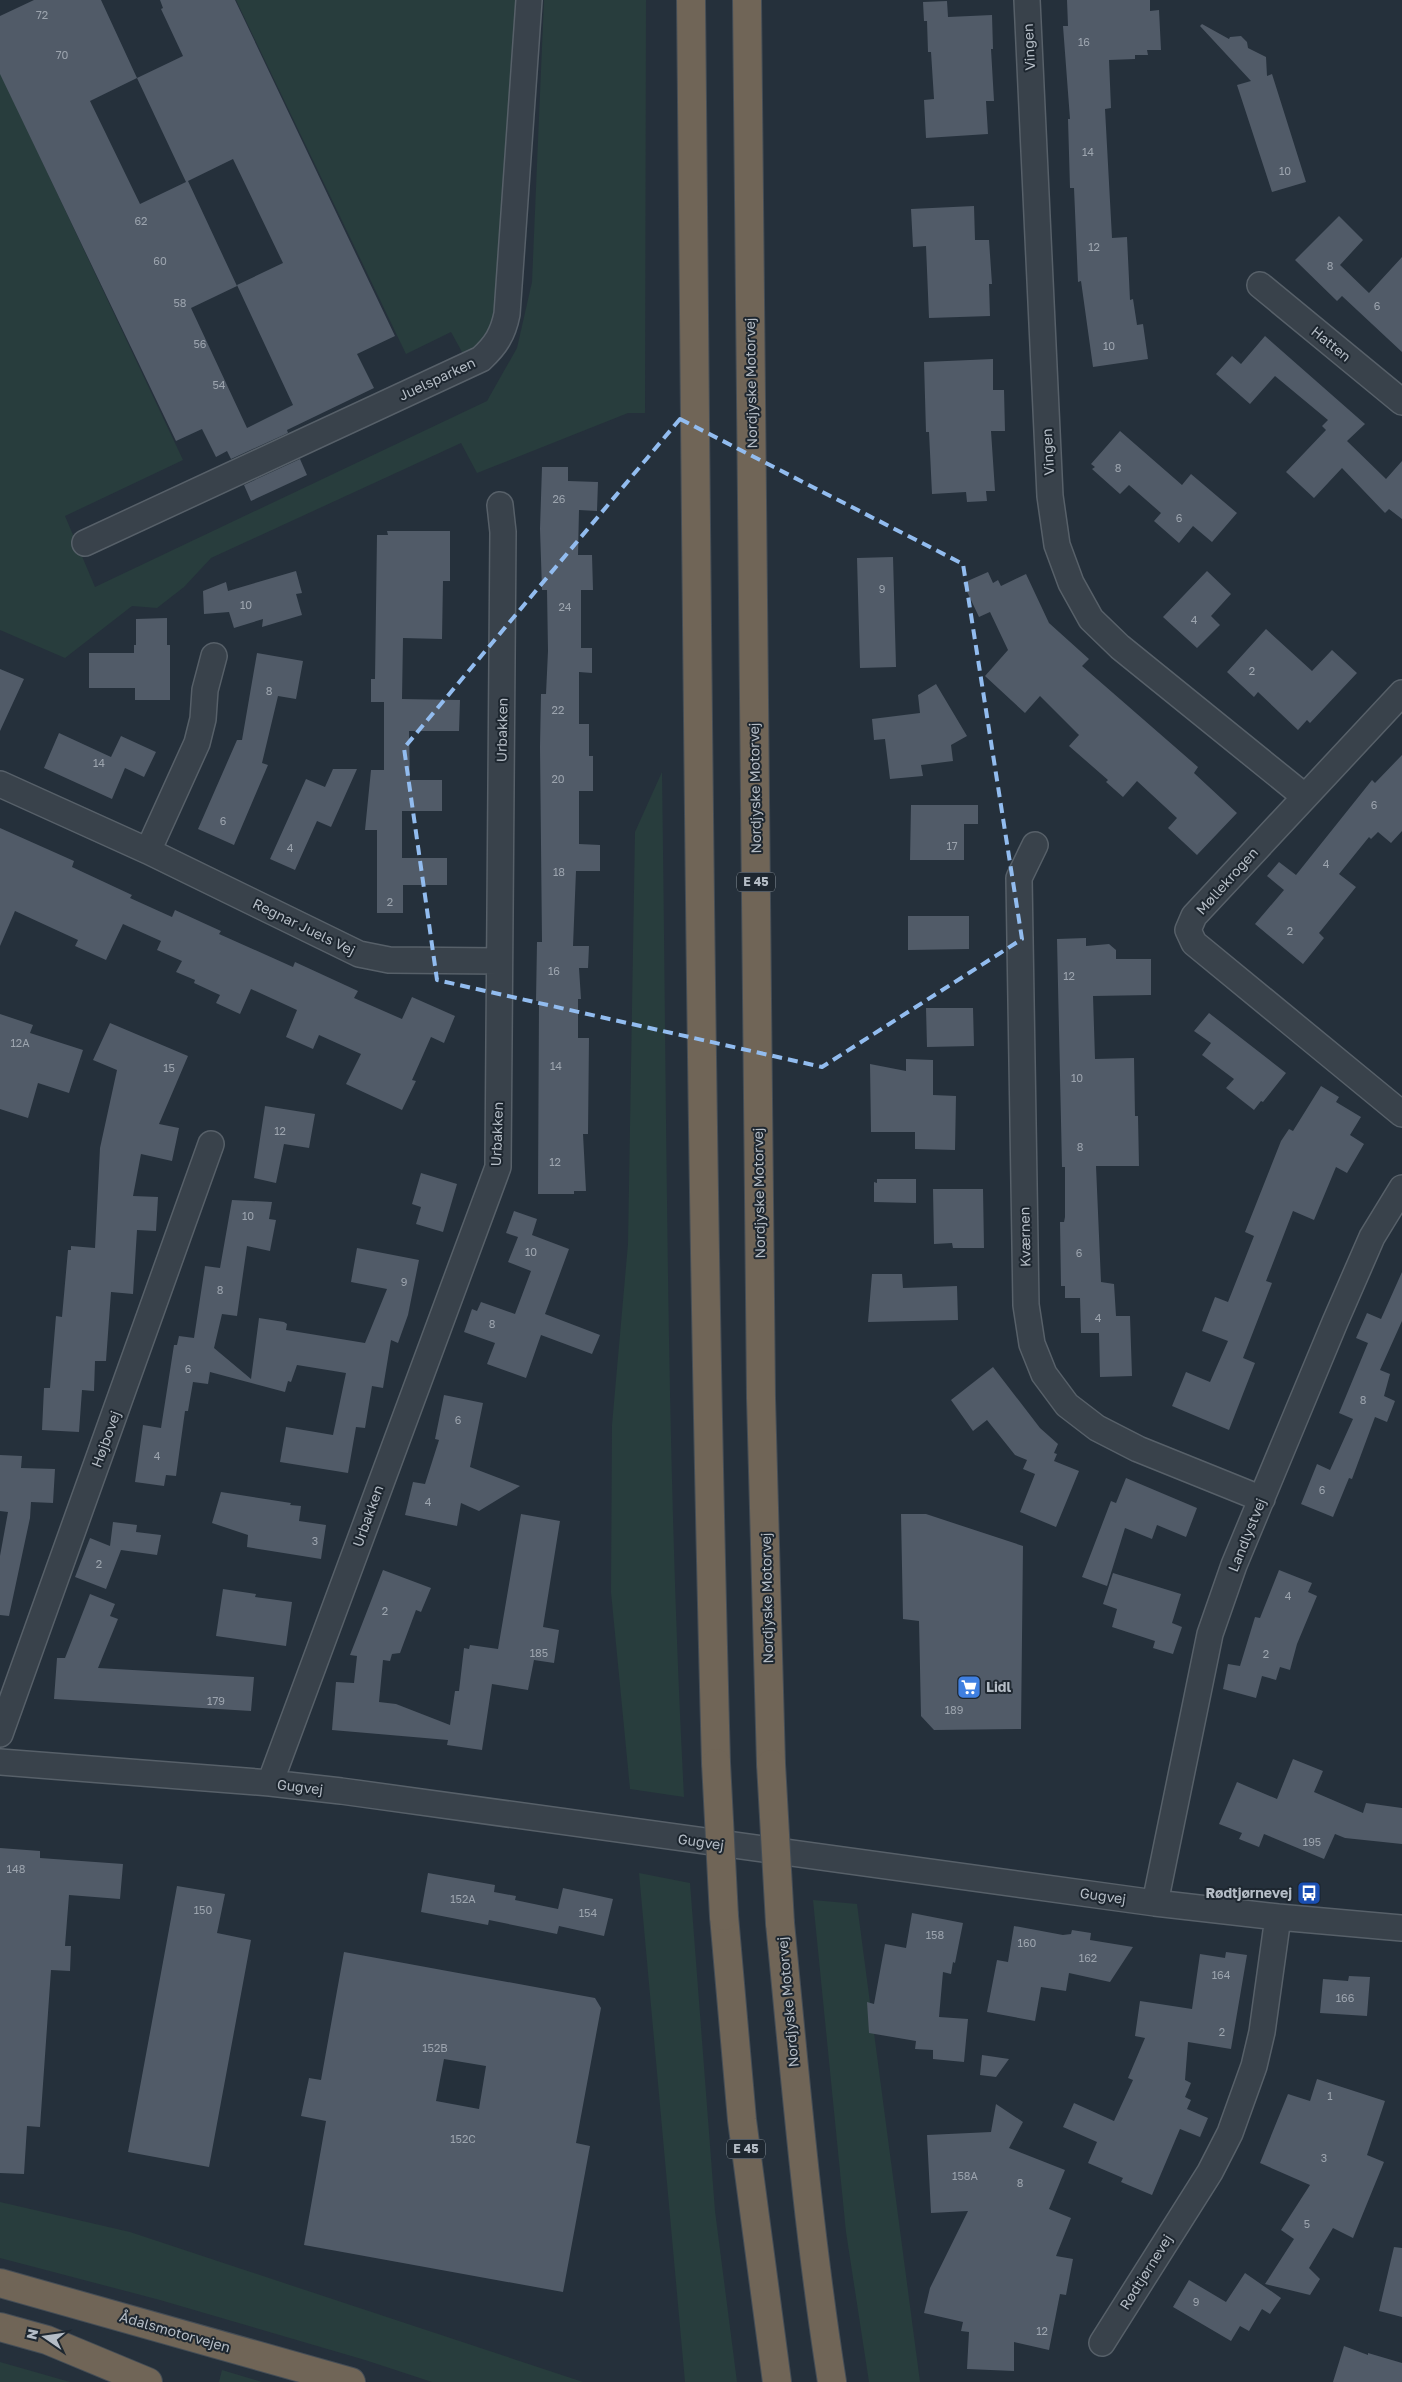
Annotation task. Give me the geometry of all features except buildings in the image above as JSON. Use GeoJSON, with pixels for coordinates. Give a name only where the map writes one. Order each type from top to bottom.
{"type":"FeatureCollection","features":[{"type":"Feature","properties":{"kind":"highway","name":"E 45"},"geometry":{"type":"LineString","coordinates":[[691,0],[708,1468],[716,1763],[724,1916],[742,2120],[777,2382]]}},
{"type":"Feature","properties":{"kind":"highway","name":"Nordjyske Motorvej"},"geometry":{"type":"LineString","coordinates":[[747,0],[761,1398],[771,1764],[780,1923],[800,2130],[820,2303],[832,2382]]}},
{"type":"Feature","properties":{"kind":"highway","name":"Ådalsmotorvejen"},"geometry":{"type":"LineString","coordinates":[[0,2283],[351,2382]]}},
{"type":"Feature","properties":{"kind":"highway"},"geometry":{"type":"LineString","coordinates":[[0,2327],[47,2340],[148,2382]]}},
{"type":"Feature","properties":{"kind":"street","name":"Juelsparken"},"geometry":{"type":"LineString","coordinates":[[85,543],[481,359],[495,346],[503,332],[507,314],[529,0]]}},
{"type":"Feature","properties":{"kind":"street","name":"Vingen"},"geometry":{"type":"LineString","coordinates":[[1027,0],[1050,496],[1057,544],[1071,583],[1091,619],[1120,647],[1304,796]]}},
{"type":"Feature","properties":{"kind":"street","name":"Hatten"},"geometry":{"type":"LineString","coordinates":[[1260,285],[1402,402]]}},
{"type":"Feature","properties":{"kind":"street","name":"Urbakken"},"geometry":{"type":"LineString","coordinates":[[270,1783],[498,1167],[503,542],[500,505]]}},
{"type":"Feature","properties":{"kind":"street"},"geometry":{"type":"LineString","coordinates":[[148,852],[197,743],[203,719],[205,690],[214,656]]}},
{"type":"Feature","properties":{"kind":"street","name":"Møllekrogen"},"geometry":{"type":"LineString","coordinates":[[1402,693],[1194,916],[1188,930],[1194,943],[1402,1114]]}},
{"type":"Feature","properties":{"kind":"street","name":"Regnar Juels Vej"},"geometry":{"type":"LineString","coordinates":[[0,784],[148,852],[359,954],[389,960],[499,961]]}},
{"type":"Feature","properties":{"kind":"street","name":"Kværnen"},"geometry":{"type":"LineString","coordinates":[[1035,845],[1019,878],[1026,1305],[1032,1344],[1044,1374],[1067,1405],[1096,1428],[1138,1448],[1262,1499]]}},
{"type":"Feature","properties":{"kind":"street","name":"Højbovej"},"geometry":{"type":"LineString","coordinates":[[0,1734],[212,1144]]}},
{"type":"Feature","properties":{"kind":"street","name":"Landlystvej"},"geometry":{"type":"LineString","coordinates":[[1155,1903],[1210,1634],[1234,1565],[1334,1322],[1372,1237],[1402,1188]]}},
{"type":"Feature","properties":{"kind":"street","name":"Gugvej"},"geometry":{"type":"LineString","coordinates":[[0,1762],[270,1783],[1155,1903],[1278,1917],[1402,1928]]}},
{"type":"Feature","properties":{"kind":"street","name":"Rødtjørnevej"},"geometry":{"type":"LineString","coordinates":[[1102,2343],[1210,2172],[1230,2133],[1256,2058],[1278,1917]]}},
{"type":"Feature","properties":{"kind":"highlighted area"},"geometry":{"type":"Polygon","coordinates":[[[680,419],[963,564],[1022,939],[822,1067],[437,980],[404,748],[680,419]]]}},
{"type":"Feature","properties":{"kind":"green space"},"geometry":{"type":"Polygon","coordinates":[[[236,0],[521,0],[499,325],[467,361],[451,332],[406,354],[236,0]]]}},
{"type":"Feature","properties":{"kind":"green space"},"geometry":{"type":"Polygon","coordinates":[[[544,0],[646,0],[645,413],[628,413],[477,473],[461,443],[211,558],[184,587],[157,608],[132,606],[65,658],[0,630],[0,72],[183,460],[65,516],[95,587],[487,401],[517,348],[532,282],[544,0]]]}},
{"type":"Feature","properties":{"kind":"green space"},"geometry":{"type":"Polygon","coordinates":[[[662,772],[670,1413],[684,1797],[630,1789],[611,1592],[612,1425],[628,1244],[635,832],[662,772]]]}},
{"type":"Feature","properties":{"kind":"green space"},"geometry":{"type":"Polygon","coordinates":[[[639,1873],[690,1883],[715,2211],[737,2382],[685,2382],[639,1873]]]}},
{"type":"Feature","properties":{"kind":"green space"},"geometry":{"type":"Polygon","coordinates":[[[813,1900],[857,1904],[920,2382],[869,2382],[846,2232],[813,1900]]]}},
{"type":"Feature","properties":{"kind":"green space"},"geometry":{"type":"Polygon","coordinates":[[[0,2202],[130,2232],[583,2382],[432,2382],[365,2360],[160,2300],[0,2258],[0,2202]]]}},
{"type":"Feature","properties":{"kind":"green space"},"geometry":{"type":"Polygon","coordinates":[[[0,2362],[70,2382],[0,2382],[0,2362]]]}},
{"type":"Feature","properties":{"kind":"green space"},"geometry":{"type":"Polygon","coordinates":[[[222,2370],[262,2382],[219,2382],[222,2370]]]}},
{"type":"Feature","properties":{"kind":"place","name":"Lidl"},"geometry":{"type":"Point","coordinates":[969,1687]}},
{"type":"Feature","properties":{"kind":"place","name":"Rødtjørnevej"},"geometry":{"type":"Point","coordinates":[1309,1893]}}]}
